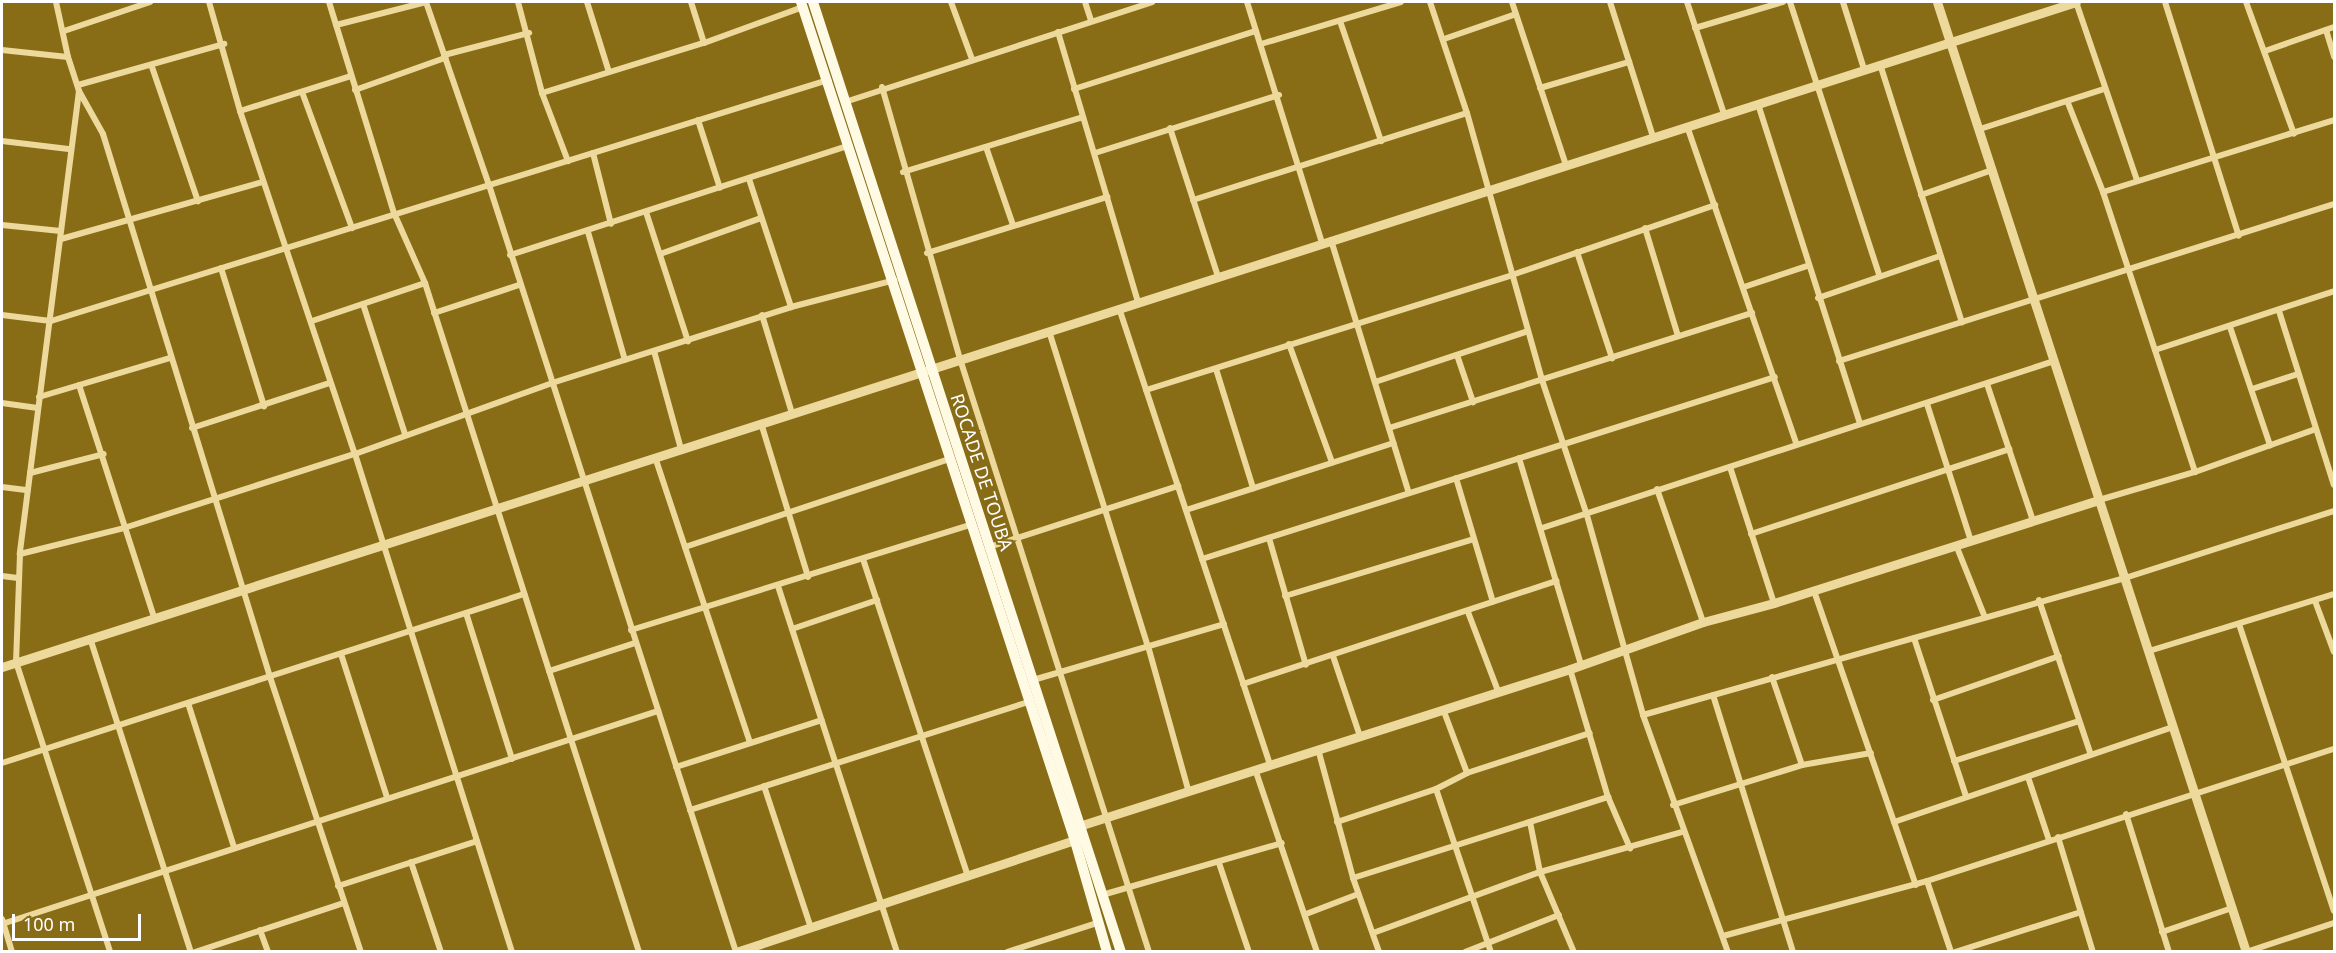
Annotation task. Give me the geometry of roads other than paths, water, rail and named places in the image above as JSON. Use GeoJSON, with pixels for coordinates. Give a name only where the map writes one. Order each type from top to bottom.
{"type":"FeatureCollection","features":[{"type":"Feature","properties":{"kind":"main road","name":"ROCADE DE TOUBA"},"geometry":{"type":"LineString","coordinates":[[813,2],[848,146],[898,280]]}},
{"type":"Feature","properties":{"kind":"main road","name":"ROCADE DE TOUBA"},"geometry":{"type":"LineString","coordinates":[[802,4],[832,78],[845,102],[927,370],[1033,680],[1079,826],[1079,839],[1097,923],[1107,951]]}},
{"type":"Feature","properties":{"kind":"main road","name":"ROCADE DE TOUBA"},"geometry":{"type":"LineString","coordinates":[[927,370],[950,459],[1029,702],[1102,896],[1120,951]]}},
{"type":"Feature","properties":{"kind":"street"},"geometry":{"type":"LineString","coordinates":[[56,2],[68,57],[79,88],[90,104],[103,134],[127,222],[270,677],[361,951]]}},
{"type":"Feature","properties":{"kind":"street"},"geometry":{"type":"LineString","coordinates":[[64,31],[150,2]]}},
{"type":"Feature","properties":{"kind":"street"},"geometry":{"type":"LineString","coordinates":[[209,2],[224,44],[240,111],[285,249],[312,321],[512,951]]}},
{"type":"Feature","properties":{"kind":"street"},"geometry":{"type":"LineString","coordinates":[[329,2],[354,90],[394,213],[425,284],[639,951]]}},
{"type":"Feature","properties":{"kind":"street"},"geometry":{"type":"LineString","coordinates":[[336,25],[426,2],[489,185],[519,285],[736,951],[968,878],[1079,839]]}},
{"type":"Feature","properties":{"kind":"street"},"geometry":{"type":"LineString","coordinates":[[518,2],[529,33],[542,93],[568,161]]}},
{"type":"Feature","properties":{"kind":"street"},"geometry":{"type":"LineString","coordinates":[[587,2],[609,72]]}},
{"type":"Feature","properties":{"kind":"street"},"geometry":{"type":"LineString","coordinates":[[691,2],[704,43]]}},
{"type":"Feature","properties":{"kind":"street"},"geometry":{"type":"LineString","coordinates":[[951,2],[972,58]]}},
{"type":"Feature","properties":{"kind":"street"},"geometry":{"type":"LineString","coordinates":[[1085,2],[1091,21]]}},
{"type":"Feature","properties":{"kind":"street"},"geometry":{"type":"LineString","coordinates":[[845,102],[882,87],[1152,2]]}},
{"type":"Feature","properties":{"kind":"street"},"geometry":{"type":"LineString","coordinates":[[1247,2],[1300,165],[1356,323],[1408,491]]}},
{"type":"Feature","properties":{"kind":"street"},"geometry":{"type":"LineString","coordinates":[[1261,44],[1401,2]]}},
{"type":"Feature","properties":{"kind":"street"},"geometry":{"type":"LineString","coordinates":[[1430,2],[1467,113],[1486,191],[1542,380],[1586,512],[1643,716],[1682,832],[1709,890],[1728,951]]}},
{"type":"Feature","properties":{"kind":"street"},"geometry":{"type":"LineString","coordinates":[[1512,2],[1566,165]]}},
{"type":"Feature","properties":{"kind":"street"},"geometry":{"type":"LineString","coordinates":[[1610,2],[1653,137]]}},
{"type":"Feature","properties":{"kind":"street"},"geometry":{"type":"LineString","coordinates":[[1687,2],[1724,114]]}},
{"type":"Feature","properties":{"kind":"street"},"geometry":{"type":"LineString","coordinates":[[1695,28],[1767,4],[1783,2]]}},
{"type":"Feature","properties":{"kind":"street"},"geometry":{"type":"LineString","coordinates":[[1790,2],[1815,85],[1879,275]]}},
{"type":"Feature","properties":{"kind":"street"},"geometry":{"type":"LineString","coordinates":[[1843,2],[1864,69]]}},
{"type":"Feature","properties":{"kind":"street"},"geometry":{"type":"LineString","coordinates":[[1937,2],[2246,951],[2334,923]]}},
{"type":"Feature","properties":{"kind":"street"},"geometry":{"type":"LineString","coordinates":[[7,664],[2072,2],[2137,180]]}},
{"type":"Feature","properties":{"kind":"street"},"geometry":{"type":"LineString","coordinates":[[2166,2],[2216,155],[2239,236]]}},
{"type":"Feature","properties":{"kind":"street"},"geometry":{"type":"LineString","coordinates":[[2246,2],[2294,134]]}},
{"type":"Feature","properties":{"kind":"street"},"geometry":{"type":"LineString","coordinates":[[542,93],[704,43],[802,4]]}},
{"type":"Feature","properties":{"kind":"street"},"geometry":{"type":"LineString","coordinates":[[1444,39],[1516,14]]}},
{"type":"Feature","properties":{"kind":"street"},"geometry":{"type":"LineString","coordinates":[[1340,21],[1381,141]]}},
{"type":"Feature","properties":{"kind":"street"},"geometry":{"type":"LineString","coordinates":[[2265,51],[2334,27]]}},
{"type":"Feature","properties":{"kind":"street"},"geometry":{"type":"LineString","coordinates":[[2326,30],[2334,57]]}},
{"type":"Feature","properties":{"kind":"street"},"geometry":{"type":"LineString","coordinates":[[1074,89],[1256,31]]}},
{"type":"Feature","properties":{"kind":"street"},"geometry":{"type":"LineString","coordinates":[[1058,32],[1138,302]]}},
{"type":"Feature","properties":{"kind":"street"},"geometry":{"type":"LineString","coordinates":[[354,90],[444,57],[529,33]]}},
{"type":"Feature","properties":{"kind":"street"},"geometry":{"type":"LineString","coordinates":[[79,88],[224,44]]}},
{"type":"Feature","properties":{"kind":"street"},"geometry":{"type":"LineString","coordinates":[[2,50],[68,57]]}},
{"type":"Feature","properties":{"kind":"street"},"geometry":{"type":"LineString","coordinates":[[1540,88],[1629,62]]}},
{"type":"Feature","properties":{"kind":"street"},"geometry":{"type":"LineString","coordinates":[[1880,64],[1962,322]]}},
{"type":"Feature","properties":{"kind":"street"},"geometry":{"type":"LineString","coordinates":[[152,67],[198,201]]}},
{"type":"Feature","properties":{"kind":"street"},"geometry":{"type":"LineString","coordinates":[[240,111],[351,76]]}},
{"type":"Feature","properties":{"kind":"street"},"geometry":{"type":"LineString","coordinates":[[2,315],[51,321],[832,78]]}},
{"type":"Feature","properties":{"kind":"street"},"geometry":{"type":"LineString","coordinates":[[882,87],[903,172],[927,253],[1108,816],[1149,951]]}},
{"type":"Feature","properties":{"kind":"street"},"geometry":{"type":"LineString","coordinates":[[79,88],[69,149],[61,239],[39,397],[7,664],[46,748],[110,951]]}},
{"type":"Feature","properties":{"kind":"street"},"geometry":{"type":"LineString","coordinates":[[1980,129],[2104,90]]}},
{"type":"Feature","properties":{"kind":"street"},"geometry":{"type":"LineString","coordinates":[[302,92],[352,228]]}},
{"type":"Feature","properties":{"kind":"street"},"geometry":{"type":"LineString","coordinates":[[1095,153],[1279,95]]}},
{"type":"Feature","properties":{"kind":"street"},"geometry":{"type":"LineString","coordinates":[[2068,103],[2103,192],[2195,472]]}},
{"type":"Feature","properties":{"kind":"street"},"geometry":{"type":"LineString","coordinates":[[1758,104],[1807,266],[1860,423]]}},
{"type":"Feature","properties":{"kind":"street"},"geometry":{"type":"LineString","coordinates":[[1193,200],[1467,113]]}},
{"type":"Feature","properties":{"kind":"street"},"geometry":{"type":"LineString","coordinates":[[903,172],[1083,117]]}},
{"type":"Feature","properties":{"kind":"street"},"geometry":{"type":"LineString","coordinates":[[698,120],[720,188]]}},
{"type":"Feature","properties":{"kind":"street"},"geometry":{"type":"LineString","coordinates":[[2103,192],[2334,120]]}},
{"type":"Feature","properties":{"kind":"street"},"geometry":{"type":"LineString","coordinates":[[1688,126],[1796,443]]}},
{"type":"Feature","properties":{"kind":"street"},"geometry":{"type":"LineString","coordinates":[[1170,128],[1218,277]]}},
{"type":"Feature","properties":{"kind":"street"},"geometry":{"type":"LineString","coordinates":[[2,141],[69,149]]}},
{"type":"Feature","properties":{"kind":"street"},"geometry":{"type":"LineString","coordinates":[[510,255],[588,232],[848,146]]}},
{"type":"Feature","properties":{"kind":"street"},"geometry":{"type":"LineString","coordinates":[[986,147],[1013,225]]}},
{"type":"Feature","properties":{"kind":"street"},"geometry":{"type":"LineString","coordinates":[[592,153],[610,224]]}},
{"type":"Feature","properties":{"kind":"street"},"geometry":{"type":"LineString","coordinates":[[1921,195],[1992,170]]}},
{"type":"Feature","properties":{"kind":"street"},"geometry":{"type":"LineString","coordinates":[[749,179],[791,307]]}},
{"type":"Feature","properties":{"kind":"street"},"geometry":{"type":"LineString","coordinates":[[61,239],[263,182]]}},
{"type":"Feature","properties":{"kind":"street"},"geometry":{"type":"LineString","coordinates":[[927,253],[1107,197]]}},
{"type":"Feature","properties":{"kind":"street"},"geometry":{"type":"LineString","coordinates":[[1839,361],[2334,204]]}},
{"type":"Feature","properties":{"kind":"street"},"geometry":{"type":"LineString","coordinates":[[1146,390],[1512,275],[1715,205]]}},
{"type":"Feature","properties":{"kind":"street"},"geometry":{"type":"LineString","coordinates":[[646,212],[688,341]]}},
{"type":"Feature","properties":{"kind":"street"},"geometry":{"type":"LineString","coordinates":[[660,254],[761,218]]}},
{"type":"Feature","properties":{"kind":"street"},"geometry":{"type":"LineString","coordinates":[[2,225],[61,231]]}},
{"type":"Feature","properties":{"kind":"street"},"geometry":{"type":"LineString","coordinates":[[1645,228],[1678,336]]}},
{"type":"Feature","properties":{"kind":"street"},"geometry":{"type":"LineString","coordinates":[[588,232],[625,360]]}},
{"type":"Feature","properties":{"kind":"street"},"geometry":{"type":"LineString","coordinates":[[1577,252],[1612,358]]}},
{"type":"Feature","properties":{"kind":"street"},"geometry":{"type":"LineString","coordinates":[[1818,298],[1879,275],[1940,256]]}},
{"type":"Feature","properties":{"kind":"street"},"geometry":{"type":"LineString","coordinates":[[1744,287],[1807,266]]}},
{"type":"Feature","properties":{"kind":"street"},"geometry":{"type":"LineString","coordinates":[[221,268],[264,406]]}},
{"type":"Feature","properties":{"kind":"street"},"geometry":{"type":"LineString","coordinates":[[20,554],[124,528],[355,454],[405,434],[552,383],[688,341],[762,315],[898,280]]}},
{"type":"Feature","properties":{"kind":"street"},"geometry":{"type":"LineString","coordinates":[[312,321],[425,284]]}},
{"type":"Feature","properties":{"kind":"street"},"geometry":{"type":"LineString","coordinates":[[434,313],[519,285]]}},
{"type":"Feature","properties":{"kind":"street"},"geometry":{"type":"LineString","coordinates":[[2155,350],[2334,291]]}},
{"type":"Feature","properties":{"kind":"street"},"geometry":{"type":"LineString","coordinates":[[363,304],[405,434]]}},
{"type":"Feature","properties":{"kind":"street"},"geometry":{"type":"LineString","coordinates":[[1119,308],[1270,764]]}},
{"type":"Feature","properties":{"kind":"street"},"geometry":{"type":"LineString","coordinates":[[2279,311],[2334,485]]}},
{"type":"Feature","properties":{"kind":"street"},"geometry":{"type":"LineString","coordinates":[[1389,428],[1752,313]]}},
{"type":"Feature","properties":{"kind":"street"},"geometry":{"type":"LineString","coordinates":[[762,315],[792,413]]}},
{"type":"Feature","properties":{"kind":"street"},"geometry":{"type":"LineString","coordinates":[[2230,327],[2270,445]]}},
{"type":"Feature","properties":{"kind":"street"},"geometry":{"type":"LineString","coordinates":[[1049,331],[1148,646],[1188,789]]}},
{"type":"Feature","properties":{"kind":"street"},"geometry":{"type":"LineString","coordinates":[[1375,382],[1528,331]]}},
{"type":"Feature","properties":{"kind":"street"},"geometry":{"type":"LineString","coordinates":[[1289,344],[1332,462]]}},
{"type":"Feature","properties":{"kind":"street"},"geometry":{"type":"LineString","coordinates":[[654,351],[681,449]]}},
{"type":"Feature","properties":{"kind":"street"},"geometry":{"type":"LineString","coordinates":[[1457,355],[1473,402]]}},
{"type":"Feature","properties":{"kind":"street"},"geometry":{"type":"LineString","coordinates":[[39,397],[170,357]]}},
{"type":"Feature","properties":{"kind":"street"},"geometry":{"type":"LineString","coordinates":[[1542,528],[1657,489],[1730,468],[1796,443],[1927,404],[2054,361]]}},
{"type":"Feature","properties":{"kind":"street"},"geometry":{"type":"LineString","coordinates":[[1216,369],[1253,488]]}},
{"type":"Feature","properties":{"kind":"street"},"geometry":{"type":"LineString","coordinates":[[2252,389],[2298,374]]}},
{"type":"Feature","properties":{"kind":"street"},"geometry":{"type":"LineString","coordinates":[[1202,559],[1408,491],[1456,478],[1774,377]]}},
{"type":"Feature","properties":{"kind":"street"},"geometry":{"type":"LineString","coordinates":[[192,428],[330,383]]}},
{"type":"Feature","properties":{"kind":"street"},"geometry":{"type":"LineString","coordinates":[[1987,384],[2033,521]]}},
{"type":"Feature","properties":{"kind":"street"},"geometry":{"type":"LineString","coordinates":[[79,385],[104,454],[124,528],[154,617]]}},
{"type":"Feature","properties":{"kind":"street"},"geometry":{"type":"LineString","coordinates":[[2,403],[38,408]]}},
{"type":"Feature","properties":{"kind":"street"},"geometry":{"type":"LineString","coordinates":[[1927,404],[1971,541]]}},
{"type":"Feature","properties":{"kind":"street"},"geometry":{"type":"LineString","coordinates":[[760,423],[808,577]]}},
{"type":"Feature","properties":{"kind":"street"},"geometry":{"type":"LineString","coordinates":[[1079,826],[1188,789],[1570,669],[1624,648],[1703,622],[1814,591],[2099,500],[2195,472],[2316,429]]}},
{"type":"Feature","properties":{"kind":"street"},"geometry":{"type":"LineString","coordinates":[[1186,510],[1393,443]]}},
{"type":"Feature","properties":{"kind":"street"},"geometry":{"type":"LineString","coordinates":[[1751,534],[2009,449]]}},
{"type":"Feature","properties":{"kind":"street"},"geometry":{"type":"LineString","coordinates":[[30,473],[104,454]]}},
{"type":"Feature","properties":{"kind":"street"},"geometry":{"type":"LineString","coordinates":[[655,457],[750,744]]}},
{"type":"Feature","properties":{"kind":"street"},"geometry":{"type":"LineString","coordinates":[[1519,458],[1542,528],[1581,665]]}},
{"type":"Feature","properties":{"kind":"street"},"geometry":{"type":"LineString","coordinates":[[685,547],[950,459]]}},
{"type":"Feature","properties":{"kind":"street"},"geometry":{"type":"LineString","coordinates":[[1730,468],[1774,603]]}},
{"type":"Feature","properties":{"kind":"street"},"geometry":{"type":"LineString","coordinates":[[1456,478],[1493,602]]}},
{"type":"Feature","properties":{"kind":"street"},"geometry":{"type":"LineString","coordinates":[[989,547],[1178,486]]}},
{"type":"Feature","properties":{"kind":"street"},"geometry":{"type":"LineString","coordinates":[[2,487],[28,490]]}},
{"type":"Feature","properties":{"kind":"street"},"geometry":{"type":"LineString","coordinates":[[1657,489],[1703,622]]}},
{"type":"Feature","properties":{"kind":"street"},"geometry":{"type":"LineString","coordinates":[[1643,716],[1772,677],[1840,660],[1984,615],[2125,578],[2334,512]]}},
{"type":"Feature","properties":{"kind":"street"},"geometry":{"type":"LineString","coordinates":[[632,630],[971,525]]}},
{"type":"Feature","properties":{"kind":"street"},"geometry":{"type":"LineString","coordinates":[[1269,538],[1306,665]]}},
{"type":"Feature","properties":{"kind":"street"},"geometry":{"type":"LineString","coordinates":[[1285,596],[1474,538]]}},
{"type":"Feature","properties":{"kind":"street"},"geometry":{"type":"LineString","coordinates":[[1956,545],[1984,615]]}},
{"type":"Feature","properties":{"kind":"street"},"geometry":{"type":"LineString","coordinates":[[863,559],[968,878]]}},
{"type":"Feature","properties":{"kind":"street"},"geometry":{"type":"LineString","coordinates":[[2,576],[18,578]]}},
{"type":"Feature","properties":{"kind":"street"},"geometry":{"type":"LineString","coordinates":[[1243,684],[1557,581]]}},
{"type":"Feature","properties":{"kind":"street"},"geometry":{"type":"LineString","coordinates":[[778,586],[897,951]]}},
{"type":"Feature","properties":{"kind":"street"},"geometry":{"type":"LineString","coordinates":[[1814,591],[1840,660],[1916,885]]}},
{"type":"Feature","properties":{"kind":"street"},"geometry":{"type":"LineString","coordinates":[[2,762],[525,594]]}},
{"type":"Feature","properties":{"kind":"street"},"geometry":{"type":"LineString","coordinates":[[2149,651],[2334,594]]}},
{"type":"Feature","properties":{"kind":"street"},"geometry":{"type":"LineString","coordinates":[[792,629],[877,600]]}},
{"type":"Feature","properties":{"kind":"street"},"geometry":{"type":"LineString","coordinates":[[2039,600],[2091,755]]}},
{"type":"Feature","properties":{"kind":"street"},"geometry":{"type":"LineString","coordinates":[[2315,601],[2334,652]]}},
{"type":"Feature","properties":{"kind":"street"},"geometry":{"type":"LineString","coordinates":[[1468,612],[1498,691]]}},
{"type":"Feature","properties":{"kind":"street"},"geometry":{"type":"LineString","coordinates":[[466,614],[512,759]]}},
{"type":"Feature","properties":{"kind":"street"},"geometry":{"type":"LineString","coordinates":[[1033,680],[1224,624]]}},
{"type":"Feature","properties":{"kind":"street"},"geometry":{"type":"LineString","coordinates":[[2239,624],[2334,911]]}},
{"type":"Feature","properties":{"kind":"street"},"geometry":{"type":"LineString","coordinates":[[90,638],[164,870],[193,951],[344,903]]}},
{"type":"Feature","properties":{"kind":"street"},"geometry":{"type":"LineString","coordinates":[[1914,638],[1966,796]]}},
{"type":"Feature","properties":{"kind":"street"},"geometry":{"type":"LineString","coordinates":[[549,670],[635,643]]}},
{"type":"Feature","properties":{"kind":"street"},"geometry":{"type":"LineString","coordinates":[[340,654],[387,797]]}},
{"type":"Feature","properties":{"kind":"street"},"geometry":{"type":"LineString","coordinates":[[1334,656],[1360,735]]}},
{"type":"Feature","properties":{"kind":"street"},"geometry":{"type":"LineString","coordinates":[[1933,700],[2059,656]]}},
{"type":"Feature","properties":{"kind":"street"},"geometry":{"type":"LineString","coordinates":[[1570,669],[1608,797],[1630,848]]}},
{"type":"Feature","properties":{"kind":"street"},"geometry":{"type":"LineString","coordinates":[[1772,677],[1802,765]]}},
{"type":"Feature","properties":{"kind":"street"},"geometry":{"type":"LineString","coordinates":[[1713,695],[1781,921],[1793,951]]}},
{"type":"Feature","properties":{"kind":"street"},"geometry":{"type":"LineString","coordinates":[[690,810],[1029,702]]}},
{"type":"Feature","properties":{"kind":"street"},"geometry":{"type":"LineString","coordinates":[[188,703],[234,847]]}},
{"type":"Feature","properties":{"kind":"street"},"geometry":{"type":"LineString","coordinates":[[1443,709],[1467,772]]}},
{"type":"Feature","properties":{"kind":"street"},"geometry":{"type":"LineString","coordinates":[[12,951],[2,922],[91,896],[387,797],[658,711]]}},
{"type":"Feature","properties":{"kind":"street"},"geometry":{"type":"LineString","coordinates":[[676,767],[822,720]]}},
{"type":"Feature","properties":{"kind":"street"},"geometry":{"type":"LineString","coordinates":[[1954,761],[2079,721]]}},
{"type":"Feature","properties":{"kind":"street"},"geometry":{"type":"LineString","coordinates":[[1894,822],[2173,727]]}},
{"type":"Feature","properties":{"kind":"street"},"geometry":{"type":"LineString","coordinates":[[1336,822],[1436,789],[1467,772],[1590,733]]}},
{"type":"Feature","properties":{"kind":"street"},"geometry":{"type":"LineString","coordinates":[[1318,749],[1336,822],[1358,894],[1379,951]]}},
{"type":"Feature","properties":{"kind":"street"},"geometry":{"type":"LineString","coordinates":[[1723,936],[1916,885],[2126,814],[2334,749]]}},
{"type":"Feature","properties":{"kind":"street"},"geometry":{"type":"LineString","coordinates":[[1673,805],[1802,765],[1871,753]]}},
{"type":"Feature","properties":{"kind":"street"},"geometry":{"type":"LineString","coordinates":[[1255,769],[1317,951]]}},
{"type":"Feature","properties":{"kind":"street"},"geometry":{"type":"LineString","coordinates":[[2028,777],[2049,840]]}},
{"type":"Feature","properties":{"kind":"street"},"geometry":{"type":"LineString","coordinates":[[764,786],[811,927]]}},
{"type":"Feature","properties":{"kind":"street"},"geometry":{"type":"LineString","coordinates":[[1436,789],[1452,845],[1491,951]]}},
{"type":"Feature","properties":{"kind":"street"},"geometry":{"type":"LineString","coordinates":[[1353,878],[1608,797]]}},
{"type":"Feature","properties":{"kind":"street"},"geometry":{"type":"LineString","coordinates":[[2126,814],[2169,951]]}},
{"type":"Feature","properties":{"kind":"street"},"geometry":{"type":"LineString","coordinates":[[1530,822],[1540,872],[1575,951]]}},
{"type":"Feature","properties":{"kind":"street"},"geometry":{"type":"LineString","coordinates":[[1373,933],[1540,872],[1682,832]]}},
{"type":"Feature","properties":{"kind":"street"},"geometry":{"type":"LineString","coordinates":[[2058,837],[2093,951]]}},
{"type":"Feature","properties":{"kind":"street"},"geometry":{"type":"LineString","coordinates":[[338,886],[477,841]]}},
{"type":"Feature","properties":{"kind":"street"},"geometry":{"type":"LineString","coordinates":[[1102,896],[1282,843]]}},
{"type":"Feature","properties":{"kind":"street"},"geometry":{"type":"LineString","coordinates":[[411,862],[441,951]]}},
{"type":"Feature","properties":{"kind":"street"},"geometry":{"type":"LineString","coordinates":[[1219,863],[1249,951]]}},
{"type":"Feature","properties":{"kind":"street"},"geometry":{"type":"LineString","coordinates":[[1927,881],[1953,951],[2081,912]]}},
{"type":"Feature","properties":{"kind":"street"},"geometry":{"type":"LineString","coordinates":[[1305,914],[1358,894]]}},
{"type":"Feature","properties":{"kind":"street"},"geometry":{"type":"LineString","coordinates":[[2162,932],[2232,908]]}},
{"type":"Feature","properties":{"kind":"street"},"geometry":{"type":"LineString","coordinates":[[1465,951],[1559,915]]}},
{"type":"Feature","properties":{"kind":"street"},"geometry":{"type":"LineString","coordinates":[[1007,951],[1097,923]]}},
{"type":"Feature","properties":{"kind":"street"},"geometry":{"type":"LineString","coordinates":[[260,930],[268,951]]}}]}
